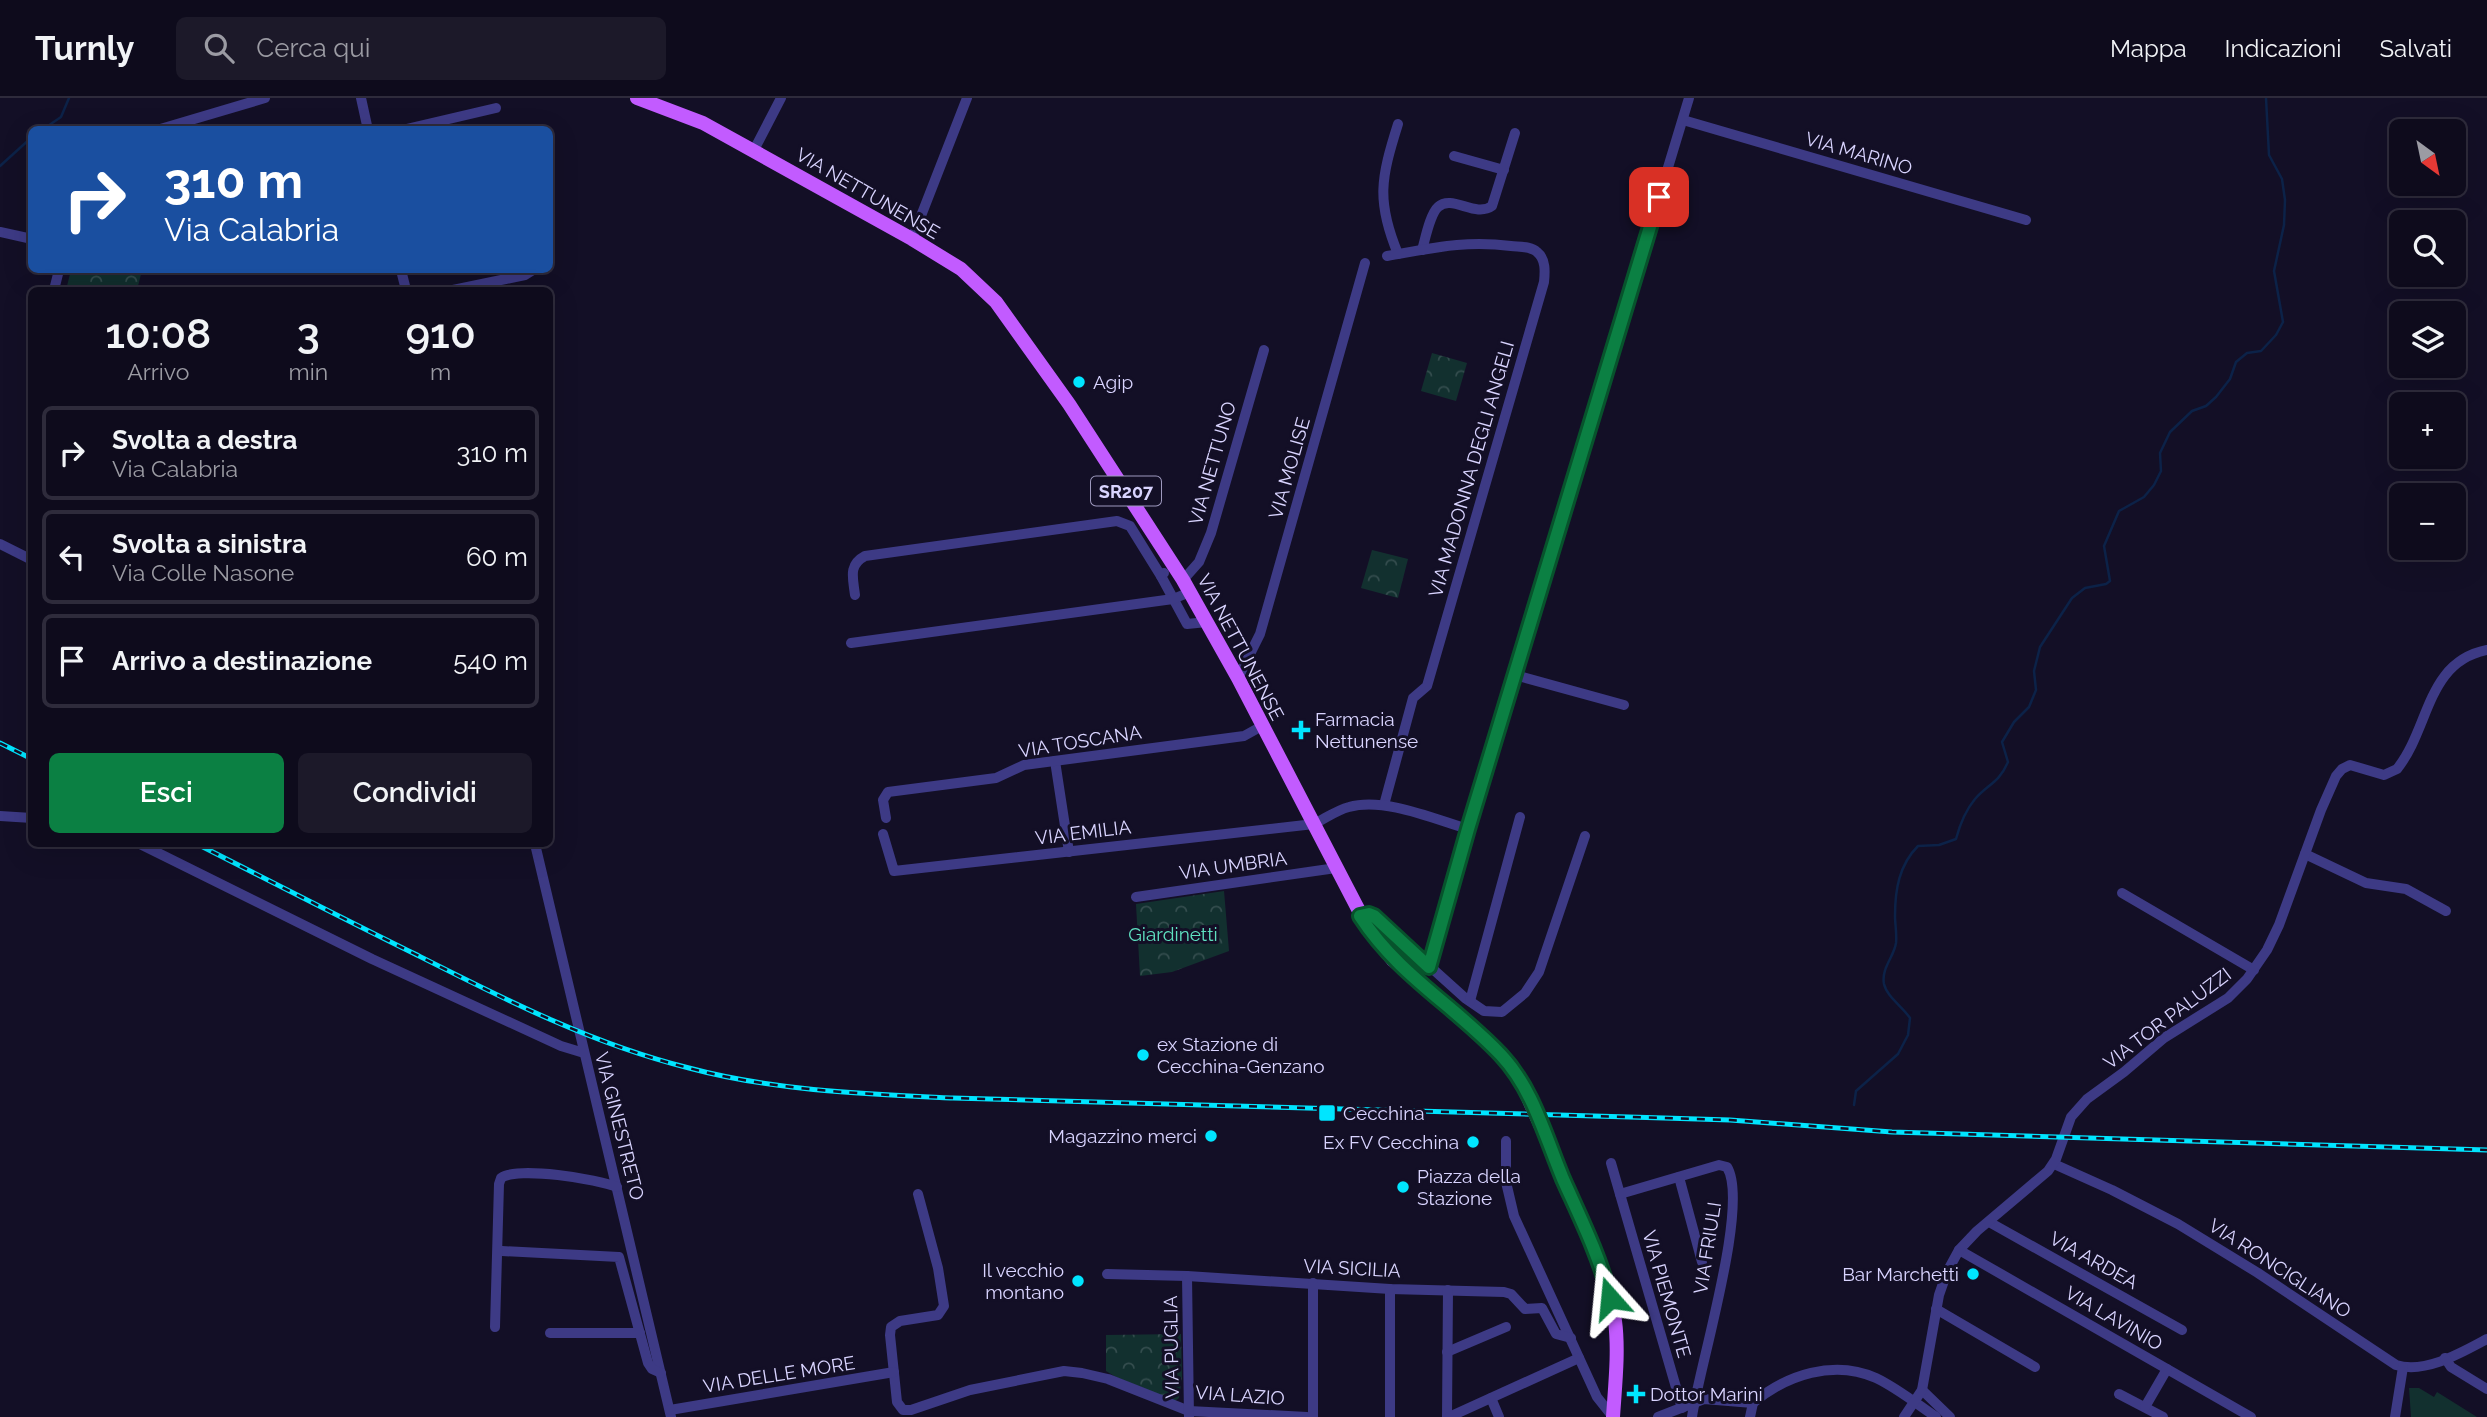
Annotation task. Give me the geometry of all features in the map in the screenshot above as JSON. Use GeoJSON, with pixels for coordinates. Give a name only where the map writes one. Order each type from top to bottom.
{"type":"FeatureCollection","features":[{"type":"Feature","properties":{"kind":"main road","name":"VIA NETTUNENSE"},"geometry":{"type":"LineString","coordinates":[[636,98],[703,123],[912,240],[967,274],[1002,310],[1069,404],[1186,586],[1238,678],[1360,916],[1393,960],[1503,1057],[1521,1082],[1601,1268],[1610,1298],[1616,1332],[1613,1417]]}},
{"type":"Feature","properties":{"kind":"street"},"geometry":{"type":"LineString","coordinates":[[170,126],[265,98]]}},
{"type":"Feature","properties":{"kind":"street"},"geometry":{"type":"LineString","coordinates":[[360,98],[367,126]]}},
{"type":"Feature","properties":{"kind":"street"},"geometry":{"type":"LineString","coordinates":[[754,150],[780,98]]}},
{"type":"Feature","properties":{"kind":"street"},"geometry":{"type":"LineString","coordinates":[[912,240],[967,98]]}},
{"type":"Feature","properties":{"kind":"street"},"geometry":{"type":"LineString","coordinates":[[1429,967],[1468,829],[1689,98]]}},
{"type":"Feature","properties":{"kind":"street"},"geometry":{"type":"LineString","coordinates":[[419,126],[496,108]]}},
{"type":"Feature","properties":{"kind":"street","name":"VIA MARINO"},"geometry":{"type":"LineString","coordinates":[[1682,120],[2026,220]]}},
{"type":"Feature","properties":{"kind":"street","name":"VIA MADONNA DEGLI ANGELI"},"geometry":{"type":"LineString","coordinates":[[1384,805],[1413,698],[1427,687],[1545,275],[1541,256],[1531,248],[1474,242],[1392,255],[1382,190],[1386,162],[1398,124]]}},
{"type":"Feature","properties":{"kind":"street"},"geometry":{"type":"LineString","coordinates":[[1422,250],[1438,207],[1447,203],[1480,211],[1493,204],[1515,133]]}},
{"type":"Feature","properties":{"kind":"street"},"geometry":{"type":"LineString","coordinates":[[1454,156],[1504,170]]}},
{"type":"Feature","properties":{"kind":"street"},"geometry":{"type":"LineString","coordinates":[[0,232],[28,238]]}},
{"type":"Feature","properties":{"kind":"street","name":"VIA MOLISE"},"geometry":{"type":"LineString","coordinates":[[1238,678],[1260,634],[1365,263]]}},
{"type":"Feature","properties":{"kind":"street"},"geometry":{"type":"LineString","coordinates":[[467,287],[528,273]]}},
{"type":"Feature","properties":{"kind":"street","name":"VIA NETTUNO"},"geometry":{"type":"LineString","coordinates":[[1186,586],[1211,533],[1264,350]]}},
{"type":"Feature","properties":{"kind":"street"},"geometry":{"type":"LineString","coordinates":[[855,595],[852,570],[856,561],[865,556],[1117,521],[1130,526],[1187,624],[1207,622]]}},
{"type":"Feature","properties":{"kind":"street"},"geometry":{"type":"LineString","coordinates":[[0,544],[28,558]]}},
{"type":"Feature","properties":{"kind":"street"},"geometry":{"type":"LineString","coordinates":[[1161,576],[1173,564]]}},
{"type":"Feature","properties":{"kind":"street"},"geometry":{"type":"LineString","coordinates":[[851,643],[1174,599],[1186,586]]}},
{"type":"Feature","properties":{"kind":"street","name":"VIA TOR PALUZZI"},"geometry":{"type":"LineString","coordinates":[[1905,1417],[1922,1390],[1936,1309],[1945,1277],[1959,1250],[2054,1164],[2071,1117],[2087,1099],[2164,1038],[2228,998],[2254,970],[2279,925],[2320,810],[2340,771],[2352,764],[2384,775],[2397,769],[2405,758],[2437,687],[2451,667],[2464,657],[2487,650]]}},
{"type":"Feature","properties":{"kind":"street"},"geometry":{"type":"LineString","coordinates":[[1515,675],[1625,705]]}},
{"type":"Feature","properties":{"kind":"street","name":"VIA TOSCANA"},"geometry":{"type":"LineString","coordinates":[[886,818],[883,800],[888,792],[993,779],[1020,766],[1244,736],[1262,726]]}},
{"type":"Feature","properties":{"kind":"street"},"geometry":{"type":"LineString","coordinates":[[1055,761],[1069,852]]}},
{"type":"Feature","properties":{"kind":"street"},"geometry":{"type":"LineString","coordinates":[[1314,824],[1348,807],[1363,804],[1384,805],[1468,829]]}},
{"type":"Feature","properties":{"kind":"street"},"geometry":{"type":"LineString","coordinates":[[0,816],[28,818]]}},
{"type":"Feature","properties":{"kind":"street"},"geometry":{"type":"LineString","coordinates":[[1469,1001],[1520,817]]}},
{"type":"Feature","properties":{"kind":"street","name":"VIA EMILIA"},"geometry":{"type":"LineString","coordinates":[[883,834],[894,871],[1314,824]]}},
{"type":"Feature","properties":{"kind":"street"},"geometry":{"type":"LineString","coordinates":[[1360,916],[1374,916],[1429,967],[1483,1011],[1502,1012],[1530,988],[1539,972],[1585,836]]}},
{"type":"Feature","properties":{"kind":"street"},"geometry":{"type":"LineString","coordinates":[[146,847],[372,959],[561,1046],[584,1053]]}},
{"type":"Feature","properties":{"kind":"street","name":"VIA GINESTRETO"},"geometry":{"type":"LineString","coordinates":[[536,847],[671,1413]]}},
{"type":"Feature","properties":{"kind":"street"},"geometry":{"type":"LineString","coordinates":[[2305,854],[2366,883],[2406,889],[2445,911]]}},
{"type":"Feature","properties":{"kind":"street","name":"VIA UMBRIA"},"geometry":{"type":"LineString","coordinates":[[1136,897],[1336,868]]}},
{"type":"Feature","properties":{"kind":"street"},"geometry":{"type":"LineString","coordinates":[[2122,893],[2254,970]]}},
{"type":"Feature","properties":{"kind":"street"},"geometry":{"type":"LineString","coordinates":[[1506,1142],[1506,1182],[1512,1209],[1599,1401],[1613,1417]]}},
{"type":"Feature","properties":{"kind":"street","name":"VIA PIEMONTE"},"geometry":{"type":"LineString","coordinates":[[1611,1163],[1682,1408]]}},
{"type":"Feature","properties":{"kind":"street","name":"VIA RONCIGLIANO"},"geometry":{"type":"LineString","coordinates":[[2054,1164],[2178,1224],[2259,1273],[2379,1355],[2403,1367]]}},
{"type":"Feature","properties":{"kind":"street","name":"VIA FRIULI"},"geometry":{"type":"LineString","coordinates":[[1679,1177],[1719,1165],[1727,1167],[1732,1178],[1732,1222],[1727,1257],[1692,1417]]}},
{"type":"Feature","properties":{"kind":"street"},"geometry":{"type":"LineString","coordinates":[[495,1327],[499,1184],[503,1175],[515,1173],[574,1177],[598,1180],[617,1187]]}},
{"type":"Feature","properties":{"kind":"street"},"geometry":{"type":"LineString","coordinates":[[1620,1194],[1679,1177],[1702,1262]]}},
{"type":"Feature","properties":{"kind":"street"},"geometry":{"type":"LineString","coordinates":[[894,1372],[890,1332],[892,1325],[900,1321],[938,1315],[944,1306],[937,1261],[918,1195]]}},
{"type":"Feature","properties":{"kind":"street","name":"VIA ARDEA"},"geometry":{"type":"LineString","coordinates":[[1989,1222],[2182,1329]]}},
{"type":"Feature","properties":{"kind":"street","name":"VIA LAVINIO"},"geometry":{"type":"LineString","coordinates":[[1959,1250],[2251,1417]]}},
{"type":"Feature","properties":{"kind":"street"},"geometry":{"type":"LineString","coordinates":[[502,1251],[619,1257],[650,1367],[661,1373]]}},
{"type":"Feature","properties":{"kind":"street","name":"VIA SICILIA"},"geometry":{"type":"LineString","coordinates":[[1107,1274],[1508,1293],[1525,1308],[1542,1308],[1556,1334],[1571,1338]]}},
{"type":"Feature","properties":{"kind":"street","name":"VIA PUGLIA"},"geometry":{"type":"LineString","coordinates":[[1187,1276],[1189,1414]]}},
{"type":"Feature","properties":{"kind":"street"},"geometry":{"type":"LineString","coordinates":[[1313,1283],[1313,1417]]}},
{"type":"Feature","properties":{"kind":"street"},"geometry":{"type":"LineString","coordinates":[[1390,1289],[1390,1417]]}},
{"type":"Feature","properties":{"kind":"street"},"geometry":{"type":"LineString","coordinates":[[1447,1290],[1448,1417],[1465,1413],[1491,1398],[1579,1358]]}},
{"type":"Feature","properties":{"kind":"street"},"geometry":{"type":"LineString","coordinates":[[1936,1309],[2035,1367]]}},
{"type":"Feature","properties":{"kind":"street"},"geometry":{"type":"LineString","coordinates":[[1447,1352],[1506,1327]]}},
{"type":"Feature","properties":{"kind":"street"},"geometry":{"type":"LineString","coordinates":[[550,1334],[640,1333]]}},
{"type":"Feature","properties":{"kind":"street"},"geometry":{"type":"LineString","coordinates":[[2395,1417],[2403,1367],[2423,1366],[2487,1339]]}},
{"type":"Feature","properties":{"kind":"street"},"geometry":{"type":"LineString","coordinates":[[2445,1358],[2451,1367],[2487,1389]]}},
{"type":"Feature","properties":{"kind":"street"},"geometry":{"type":"LineString","coordinates":[[2144,1407],[2167,1369]]}},
{"type":"Feature","properties":{"kind":"street"},"geometry":{"type":"LineString","coordinates":[[1658,1417],[1695,1402],[1713,1399],[1752,1403],[1792,1378],[1833,1370],[1877,1379],[1936,1417]]}},
{"type":"Feature","properties":{"kind":"street","name":"VIA LAZIO"},"geometry":{"type":"LineString","coordinates":[[894,1372],[898,1404],[905,1411],[970,1390],[1064,1371],[1092,1375],[1189,1414],[1307,1417]]}},
{"type":"Feature","properties":{"kind":"street","name":"VIA DELLE MORE"},"geometry":{"type":"LineString","coordinates":[[671,1413],[894,1372]]}},
{"type":"Feature","properties":{"kind":"street"},"geometry":{"type":"LineString","coordinates":[[1676,1393],[1697,1388]]}},
{"type":"Feature","properties":{"kind":"street"},"geometry":{"type":"LineString","coordinates":[[1922,1390],[1950,1417]]}},
{"type":"Feature","properties":{"kind":"street"},"geometry":{"type":"LineString","coordinates":[[2119,1394],[2163,1417]]}},
{"type":"Feature","properties":{"kind":"street"},"geometry":{"type":"LineString","coordinates":[[1491,1398],[1499,1417]]}},
{"type":"Feature","properties":{"kind":"street"},"geometry":{"type":"LineString","coordinates":[[1750,1417],[1752,1403]]}},
{"type":"Feature","properties":{"kind":"green space"},"geometry":{"type":"Polygon","coordinates":[[[70,273],[141,273],[138,287],[67,287],[70,273]]]}},
{"type":"Feature","properties":{"kind":"green space"},"geometry":{"type":"Polygon","coordinates":[[[1432,353],[1467,363],[1456,401],[1421,391],[1432,353]]]}},
{"type":"Feature","properties":{"kind":"green space"},"geometry":{"type":"Polygon","coordinates":[[[1372,550],[1408,559],[1398,598],[1361,588],[1372,550]]]}},
{"type":"Feature","properties":{"kind":"green space","name":"Giardinetti"},"geometry":{"type":"Polygon","coordinates":[[[1224,891],[1229,951],[1172,972],[1140,976],[1136,904],[1224,891]]]}},
{"type":"Feature","properties":{"kind":"green space"},"geometry":{"type":"Polygon","coordinates":[[[1181,1334],[1182,1378],[1179,1398],[1175,1401],[1106,1371],[1106,1335],[1181,1334]]]}},
{"type":"Feature","properties":{"kind":"green space"},"geometry":{"type":"Polygon","coordinates":[[[2409,1388],[2419,1388],[2434,1397],[2437,1392],[2477,1417],[2411,1417],[2409,1388]]]}},
{"type":"Feature","properties":{"kind":"waterway"},"geometry":{"type":"LineString","coordinates":[[48,126],[61,117],[69,98]]}},
{"type":"Feature","properties":{"kind":"waterway"},"geometry":{"type":"LineString","coordinates":[[1854,1105],[1856,1091],[1898,1054],[1908,1035],[1910,1018],[1888,993],[1884,984],[1886,968],[1896,943],[1896,897],[1899,878],[1906,861],[1918,846],[1939,845],[1956,839],[1971,804],[2005,769],[2008,762],[2002,742],[2014,722],[2029,707],[2036,690],[2034,671],[2040,647],[2072,598],[2085,588],[2110,581],[2104,546],[2119,511],[2144,497],[2154,485],[2161,471],[2160,453],[2170,432],[2192,411],[2206,406],[2216,397],[2230,379],[2236,362],[2247,353],[2261,351],[2276,335],[2283,322],[2274,271],[2284,225],[2285,200],[2282,179],[2269,155],[2266,98]]}},
{"type":"Feature","properties":{"kind":"waterway"},"geometry":{"type":"LineString","coordinates":[[0,166],[28,141]]}},
{"type":"Feature","properties":{"kind":"railway"},"geometry":{"type":"LineString","coordinates":[[0,743],[28,757]]}},
{"type":"Feature","properties":{"kind":"railway"},"geometry":{"type":"LineString","coordinates":[[203,847],[482,987],[583,1033],[689,1068],[787,1087],[953,1098],[1730,1120],[1892,1132],[2487,1150]]}},
{"type":"Feature","properties":{"kind":"place","name":"Agip"},"geometry":{"type":"Point","coordinates":[1079,382]}},
{"type":"Feature","properties":{"kind":"place","name":"Farmacia Nettunense"},"geometry":{"type":"Point","coordinates":[1301,730]}},
{"type":"Feature","properties":{"kind":"place","name":"ex Stazione di Cecchina-Genzano"},"geometry":{"type":"Point","coordinates":[1143,1055]}},
{"type":"Feature","properties":{"kind":"place","name":"Cecchina"},"geometry":{"type":"Point","coordinates":[1327,1113]}},
{"type":"Feature","properties":{"kind":"place","name":"Magazzino merci"},"geometry":{"type":"Point","coordinates":[1211,1136]}},
{"type":"Feature","properties":{"kind":"place","name":"Ex FV Cecchina"},"geometry":{"type":"Point","coordinates":[1473,1142]}},
{"type":"Feature","properties":{"kind":"place","name":"Piazza della Stazione"},"geometry":{"type":"Point","coordinates":[1403,1187]}},
{"type":"Feature","properties":{"kind":"place","name":"Bar Marchetti"},"geometry":{"type":"Point","coordinates":[1973,1274]}},
{"type":"Feature","properties":{"kind":"place","name":"Il vecchio montano"},"geometry":{"type":"Point","coordinates":[1078,1281]}},
{"type":"Feature","properties":{"kind":"place","name":"Dottor Marini"},"geometry":{"type":"Point","coordinates":[1636,1394]}},
{"type":"Feature","properties":{"kind":"route"},"geometry":{"type":"LineString","coordinates":[[1610,1298],[1601,1268],[1529,1096],[1517,1075],[1496,1050],[1393,960],[1360,916],[1374,916],[1429,967],[1468,829],[1659,197]]}}]}
